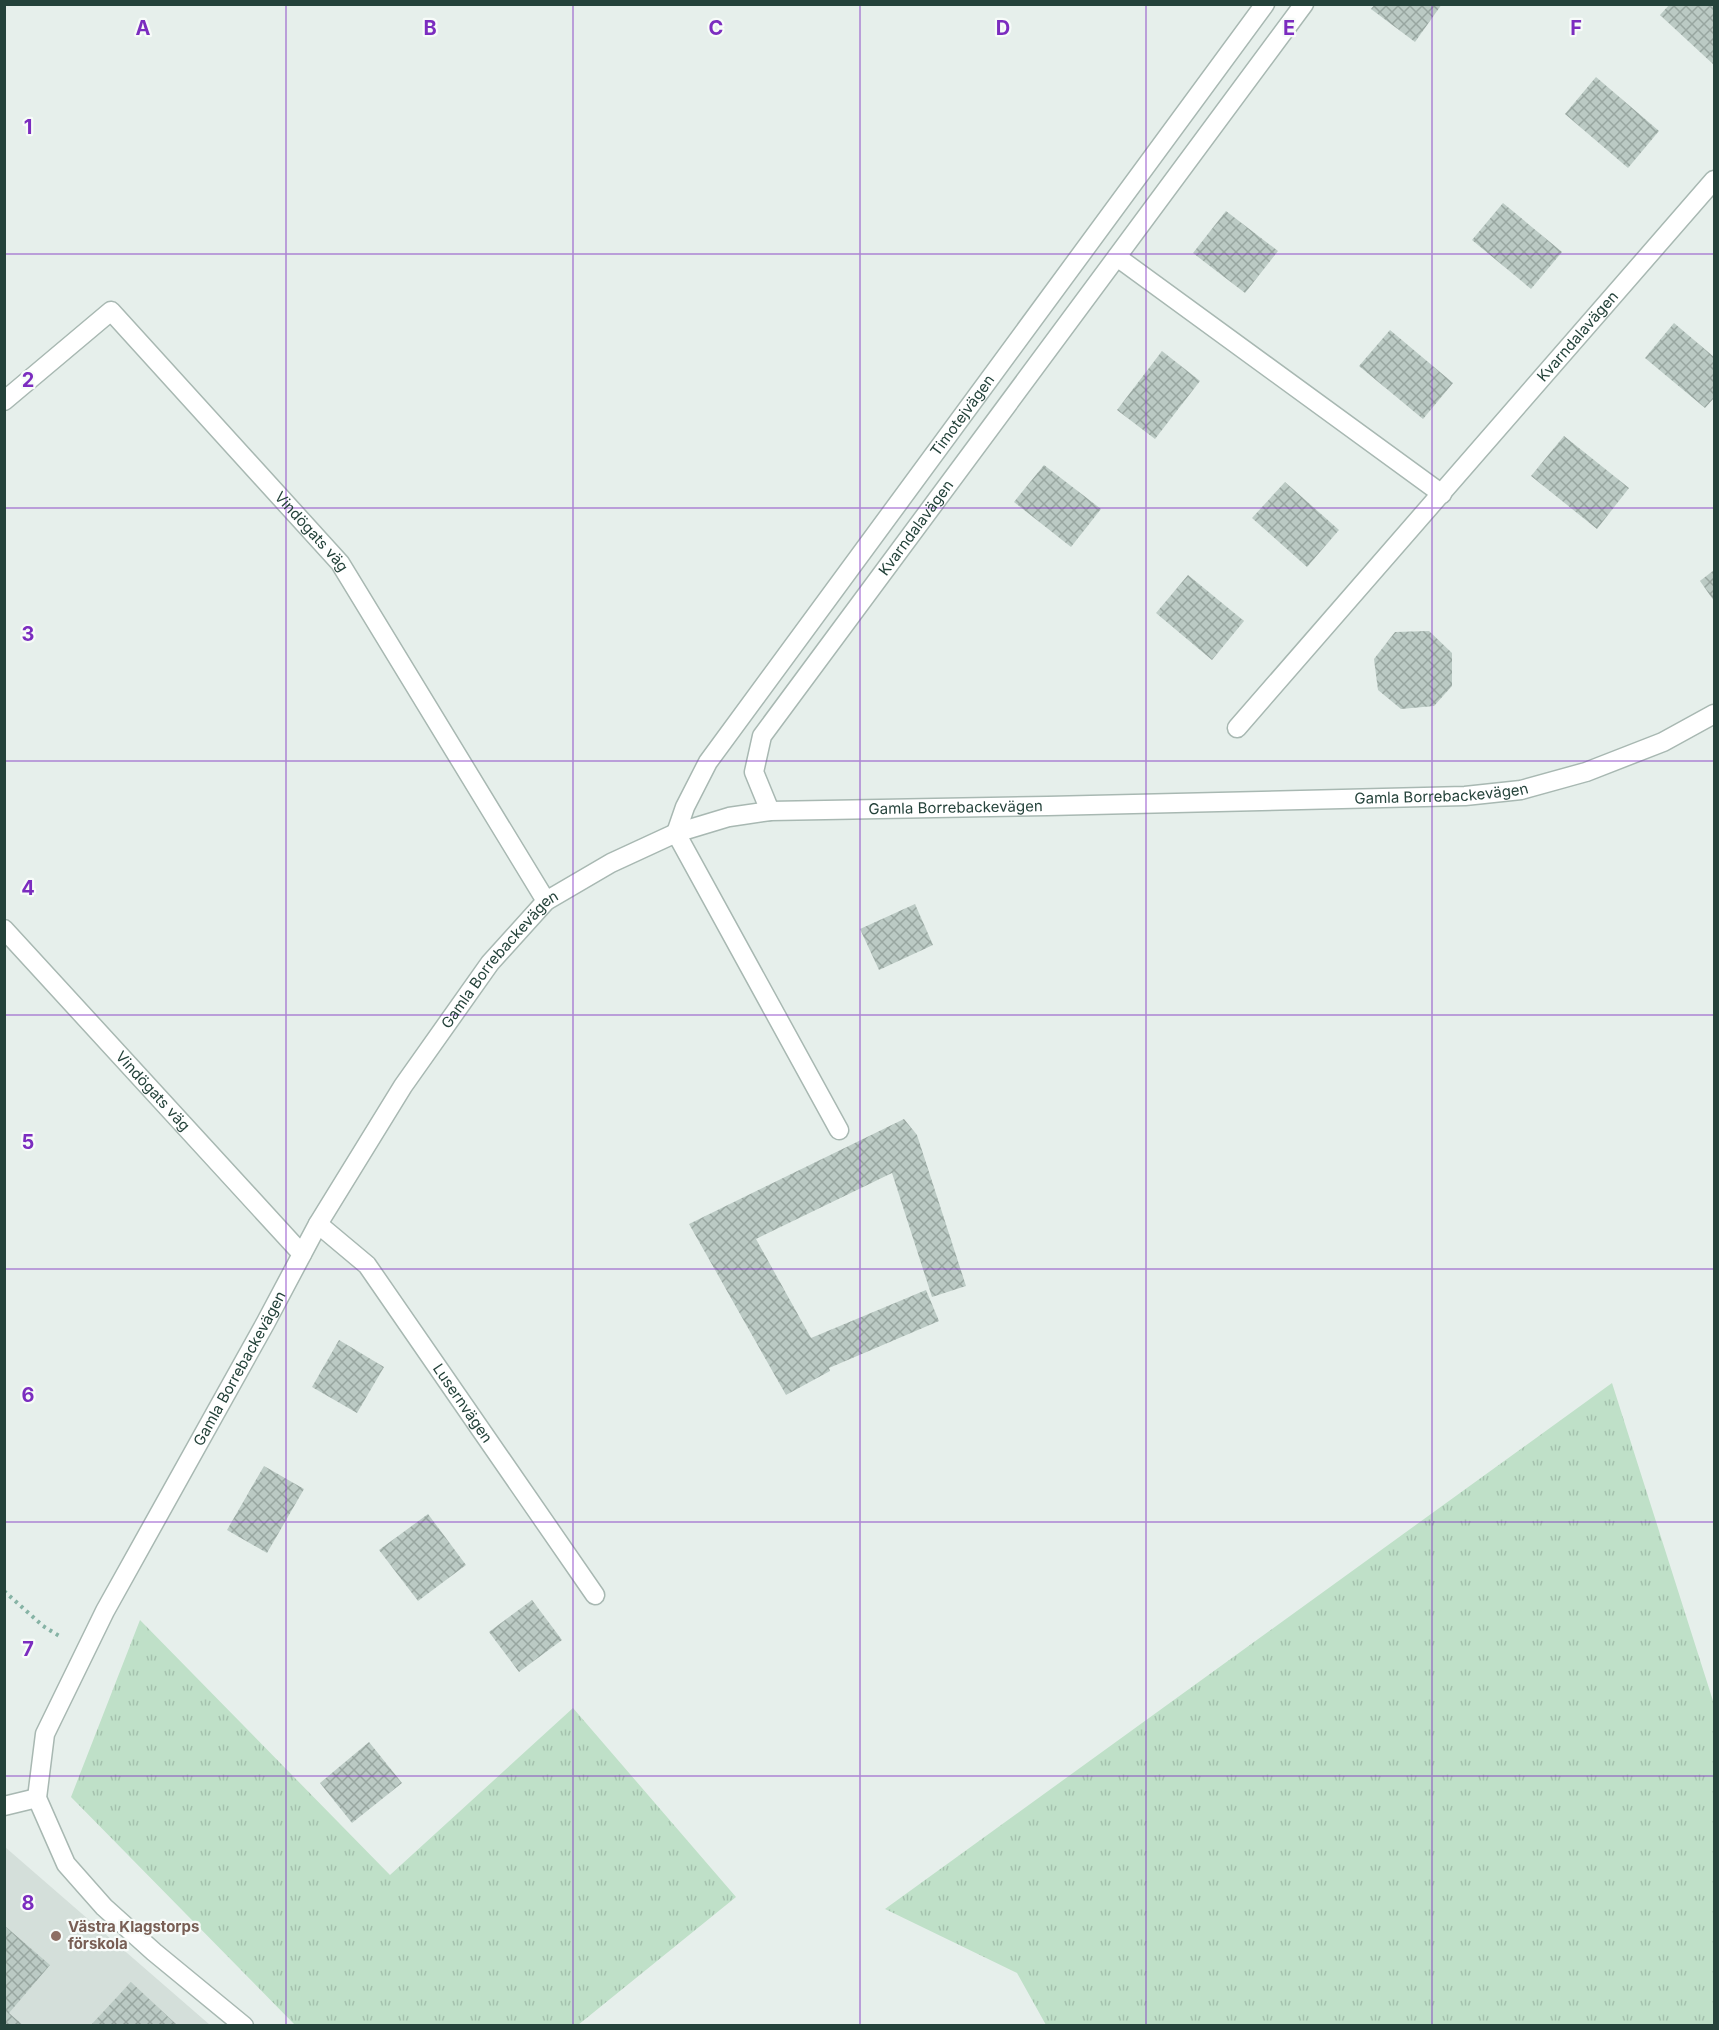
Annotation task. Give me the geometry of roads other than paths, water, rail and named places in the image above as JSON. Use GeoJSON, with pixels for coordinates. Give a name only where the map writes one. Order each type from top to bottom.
{"type":"FeatureCollection","features":[{"type":"Feature","properties":{"kind":"street","name":"Timotejvägen"},"geometry":{"type":"LineString","coordinates":[[676,833],[708,762],[1265,4]]}},
{"type":"Feature","properties":{"kind":"street","name":"Kvarndalavägen"},"geometry":{"type":"LineString","coordinates":[[770,811],[754,772],[762,736],[1304,4]]}},
{"type":"Feature","properties":{"kind":"street","name":"Kvarndalavägen"},"geometry":{"type":"LineString","coordinates":[[1237,728],[1714,180]]}},
{"type":"Feature","properties":{"kind":"street"},"geometry":{"type":"LineString","coordinates":[[1116,257],[1442,494]]}},
{"type":"Feature","properties":{"kind":"street","name":"Vindögats väg"},"geometry":{"type":"LineString","coordinates":[[4,400],[111,311],[340,563],[546,901]]}},
{"type":"Feature","properties":{"kind":"street","name":"Gamla Borrebackevägen"},"geometry":{"type":"LineString","coordinates":[[37,1798],[45,1734],[85,1651],[318,1224],[423,1057],[490,963],[546,901],[611,863],[676,833],[729,817],[770,811],[1048,807],[1465,796],[1521,790],[1586,772],[1663,742],[1714,714]]}},
{"type":"Feature","properties":{"kind":"street"},"geometry":{"type":"LineString","coordinates":[[676,833],[839,1130]]}},
{"type":"Feature","properties":{"kind":"street","name":"Vindögats väg"},"geometry":{"type":"LineString","coordinates":[[4,929],[302,1254]]}},
{"type":"Feature","properties":{"kind":"street","name":"Lusernvägen"},"geometry":{"type":"LineString","coordinates":[[318,1224],[367,1265],[595,1595]]}},
{"type":"Feature","properties":{"kind":"street"},"geometry":{"type":"LineString","coordinates":[[4,1806],[37,1798],[66,1864],[104,1907],[154,1952],[244,2025]]}},
{"type":"Feature","properties":{"kind":"place","name":"Västra Klagstorps förskola"},"geometry":{"type":"Point","coordinates":[56,1936]}}]}
